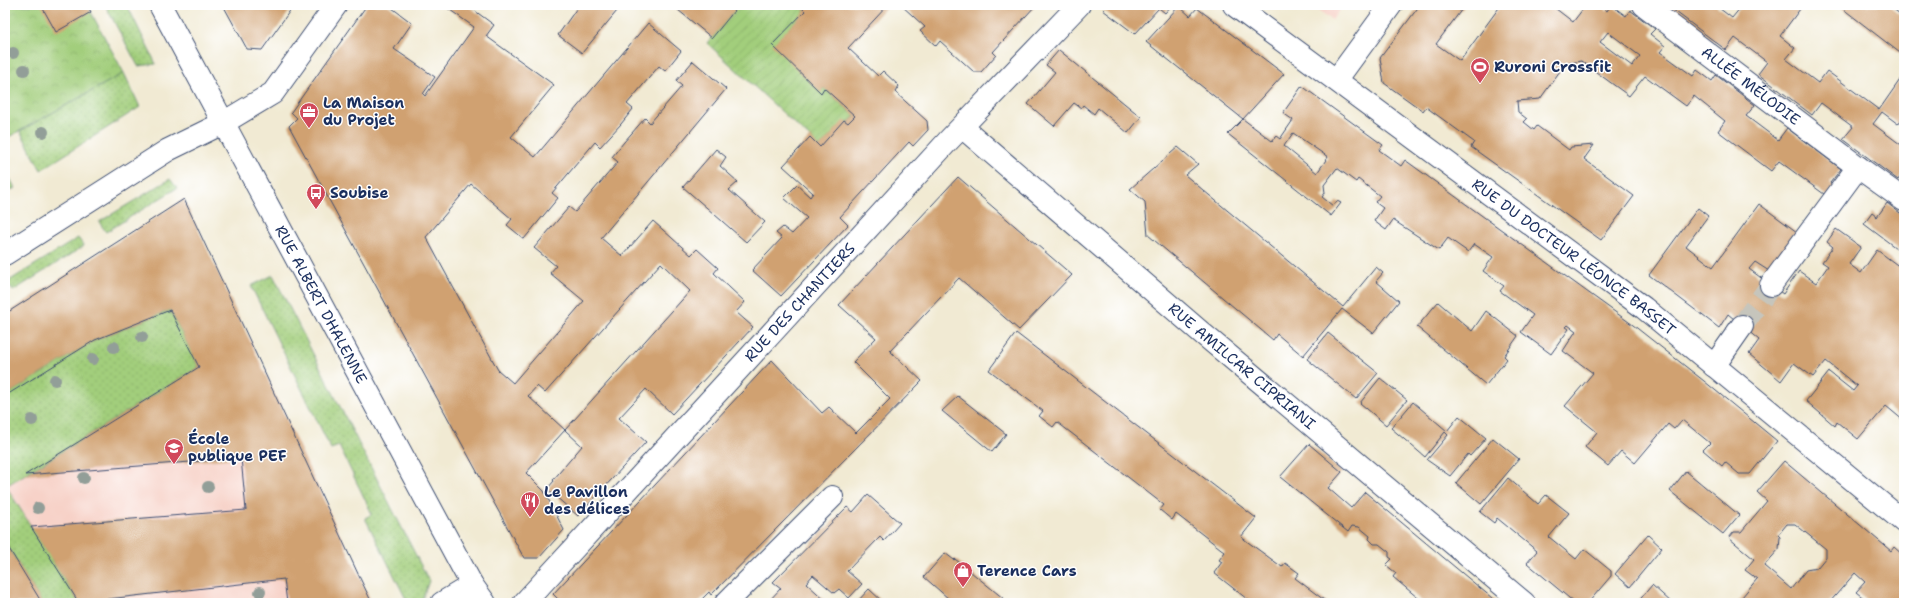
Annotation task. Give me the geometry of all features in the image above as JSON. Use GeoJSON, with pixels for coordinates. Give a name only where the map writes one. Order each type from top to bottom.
{"type":"FeatureCollection","features":[{"type":"Feature","properties":{"kind":"street","name":"RUE ALBERT DHALENNE"},"geometry":{"type":"LineString","coordinates":[[160,5],[472,585],[485,603]]}},
{"type":"Feature","properties":{"kind":"street"},"geometry":{"type":"LineString","coordinates":[[5,254],[168,150],[223,123],[273,93],[336,5]]}},
{"type":"Feature","properties":{"kind":"street","name":"RUE DES CHANTIERS"},"geometry":{"type":"LineString","coordinates":[[524,603],[962,127],[1079,5]]}},
{"type":"Feature","properties":{"kind":"street","name":"RUE DU DOCTEUR LÉONCE BASSET"},"geometry":{"type":"LineString","coordinates":[[1234,5],[1337,79],[1644,308],[1904,522]]}},
{"type":"Feature","properties":{"kind":"street"},"geometry":{"type":"LineString","coordinates":[[1337,79],[1391,5]]}},
{"type":"Feature","properties":{"kind":"street","name":"ALLÉE MÉLODIE"},"geometry":{"type":"LineString","coordinates":[[1644,5],[1904,200]]}},
{"type":"Feature","properties":{"kind":"street","name":"RUE AMILCAR CIPRIANI"},"geometry":{"type":"LineString","coordinates":[[962,127],[1203,334],[1524,603]]}},
{"type":"Feature","properties":{"kind":"street"},"geometry":{"type":"LineString","coordinates":[[1771,285],[1858,167]]}},
{"type":"Feature","properties":{"kind":"street"},"geometry":{"type":"LineString","coordinates":[[1714,366],[1742,326]]}},
{"type":"Feature","properties":{"kind":"street"},"geometry":{"type":"LineString","coordinates":[[726,603],[832,497]]}},
{"type":"Feature","properties":{"kind":"street"},"geometry":{"type":"LineString","coordinates":[[442,603],[472,585]]}},
{"type":"Feature","properties":{"kind":"shaded area"},"geometry":{"type":"Polygon","coordinates":[[[1311,5],[1343,5],[1332,20],[1311,5]]]}},
{"type":"Feature","properties":{"kind":"shaded area","name":"École publique PEF"},"geometry":{"type":"Polygon","coordinates":[[[248,336],[372,603],[79,603],[6,486],[248,336]]]}},
{"type":"Feature","properties":{"kind":"green space"},"geometry":{"type":"Polygon","coordinates":[[[5,5],[87,5],[124,73],[5,139],[5,5]]]}},
{"type":"Feature","properties":{"kind":"green space"},"geometry":{"type":"Polygon","coordinates":[[[105,5],[127,5],[156,64],[138,66],[105,5]]]}},
{"type":"Feature","properties":{"kind":"green space"},"geometry":{"type":"Polygon","coordinates":[[[739,5],[799,5],[805,11],[773,45],[821,92],[824,88],[855,116],[848,123],[844,121],[820,147],[707,43],[739,5]]]}},
{"type":"Feature","properties":{"kind":"green space"},"geometry":{"type":"Polygon","coordinates":[[[124,73],[140,107],[41,170],[20,131],[124,73]]]}},
{"type":"Feature","properties":{"kind":"green space"},"geometry":{"type":"Polygon","coordinates":[[[5,169],[15,188],[5,194],[5,169]]]}},
{"type":"Feature","properties":{"kind":"green space"},"geometry":{"type":"Polygon","coordinates":[[[170,179],[177,188],[106,232],[99,222],[170,179]]]}},
{"type":"Feature","properties":{"kind":"green space"},"geometry":{"type":"Polygon","coordinates":[[[78,238],[84,246],[13,291],[7,282],[78,238]]]}},
{"type":"Feature","properties":{"kind":"green space"},"geometry":{"type":"Polygon","coordinates":[[[273,275],[429,581],[422,600],[416,603],[408,603],[365,518],[372,514],[339,446],[331,449],[251,286],[273,275]]]}},
{"type":"Feature","properties":{"kind":"green space"},"geometry":{"type":"Polygon","coordinates":[[[170,310],[199,367],[6,486],[79,603],[42,603],[5,542],[5,396],[95,340],[170,310]]]}},
{"type":"Feature","properties":{"kind":"building"},"geometry":{"type":"Polygon","coordinates":[[[41,5],[87,5],[91,12],[56,32],[41,5]]]}},
{"type":"Feature","properties":{"kind":"building"},"geometry":{"type":"Polygon","coordinates":[[[223,5],[294,5],[262,50],[247,49],[223,5]]]}},
{"type":"Feature","properties":{"kind":"building"},"geometry":{"type":"Polygon","coordinates":[[[367,5],[388,5],[412,23],[394,49],[435,77],[423,94],[425,96],[474,27],[443,5],[467,5],[494,25],[486,36],[554,85],[511,137],[535,157],[648,23],[681,51],[665,71],[659,66],[627,104],[633,109],[621,124],[600,147],[595,142],[552,193],[558,198],[524,239],[507,225],[512,219],[471,184],[426,237],[498,370],[513,383],[584,301],[550,273],[556,266],[534,248],[569,207],[575,212],[618,162],[612,157],[645,118],[650,123],[682,86],[676,81],[693,61],[726,89],[601,238],[622,256],[653,221],[691,255],[697,249],[718,268],[714,273],[745,302],[736,312],[753,327],[672,414],[646,389],[619,418],[646,442],[578,516],[547,489],[582,446],[565,430],[526,473],[544,491],[564,530],[539,558],[524,558],[289,126],[297,118],[291,112],[367,5]],[[661,263],[545,393],[537,386],[528,396],[565,430],[690,291],[661,263]]]}},
{"type":"Feature","properties":{"kind":"building"},"geometry":{"type":"Polygon","coordinates":[[[579,5],[622,5],[582,53],[558,35],[579,5]]]}},
{"type":"Feature","properties":{"kind":"building"},"geometry":{"type":"Polygon","coordinates":[[[672,5],[739,5],[712,38],[672,5]]]}},
{"type":"Feature","properties":{"kind":"building"},"geometry":{"type":"Polygon","coordinates":[[[799,5],[888,5],[848,48],[878,76],[883,71],[899,86],[895,92],[927,121],[928,130],[913,146],[909,142],[840,217],[848,225],[781,296],[752,270],[782,238],[776,233],[783,227],[792,234],[807,218],[784,198],[797,185],[810,197],[813,193],[783,166],[810,137],[820,147],[844,120],[848,123],[855,116],[824,88],[821,93],[772,45],[805,11],[799,5]]]}},
{"type":"Feature","properties":{"kind":"building"},"geometry":{"type":"Polygon","coordinates":[[[901,5],[1036,5],[993,52],[996,55],[981,72],[974,72],[940,41],[936,46],[920,31],[925,27],[901,5]]]}},
{"type":"Feature","properties":{"kind":"building"},"geometry":{"type":"Polygon","coordinates":[[[1108,5],[1172,5],[1165,13],[1159,8],[1135,34],[1103,10],[1108,5]]]}},
{"type":"Feature","properties":{"kind":"building"},"geometry":{"type":"Polygon","coordinates":[[[1420,5],[1465,5],[1436,44],[1460,61],[1501,5],[1551,5],[1573,22],[1586,5],[1599,5],[1607,11],[1611,5],[1626,16],[1630,10],[1655,29],[1650,34],[1665,46],[1660,52],[1693,76],[1697,70],[1712,81],[1716,75],[1755,105],[1746,116],[1778,140],[1787,128],[1841,169],[1830,183],[1836,187],[1828,197],[1779,161],[1771,171],[1718,131],[1725,121],[1694,96],[1686,106],[1645,76],[1629,96],[1581,61],[1565,64],[1540,99],[1517,101],[1518,112],[1527,119],[1524,122],[1534,130],[1537,126],[1569,150],[1571,147],[1594,145],[1584,159],[1634,196],[1601,240],[1471,147],[1474,142],[1426,107],[1423,111],[1384,83],[1380,58],[1420,5]],[[1608,32],[1600,42],[1632,66],[1640,56],[1608,32]]]}},
{"type":"Feature","properties":{"kind":"building"},"geometry":{"type":"Polygon","coordinates":[[[1675,5],[1715,5],[1732,18],[1741,7],[1739,5],[1803,5],[1780,36],[1795,48],[1786,59],[1818,83],[1827,71],[1879,110],[1904,74],[1904,116],[1898,124],[1882,112],[1873,124],[1904,147],[1904,172],[1898,180],[1843,139],[1853,127],[1821,103],[1812,115],[1758,74],[1767,62],[1735,38],[1726,50],[1672,9],[1675,5]]]}},
{"type":"Feature","properties":{"kind":"building"},"geometry":{"type":"Polygon","coordinates":[[[1838,5],[1888,5],[1904,17],[1904,56],[1838,5]]]}},
{"type":"Feature","properties":{"kind":"building"},"geometry":{"type":"Polygon","coordinates":[[[1179,6],[1190,16],[1197,8],[1284,74],[1243,119],[1146,42],[1179,6]]]}},
{"type":"Feature","properties":{"kind":"building"},"geometry":{"type":"Polygon","coordinates":[[[1059,50],[1141,117],[1128,133],[1098,108],[1094,114],[1083,105],[1081,108],[1074,103],[1054,126],[1028,104],[1055,72],[1046,65],[1059,50]]]}},
{"type":"Feature","properties":{"kind":"building"},"geometry":{"type":"Polygon","coordinates":[[[1302,86],[1383,145],[1379,150],[1401,166],[1405,160],[1633,325],[1777,441],[1750,474],[1739,474],[1725,462],[1722,466],[1703,450],[1710,443],[1682,420],[1674,429],[1668,424],[1635,463],[1621,451],[1608,466],[1585,447],[1597,432],[1565,406],[1593,373],[1563,351],[1576,331],[1568,325],[1566,327],[1569,329],[1551,354],[1521,332],[1533,315],[1500,291],[1504,286],[1483,271],[1493,257],[1474,244],[1468,252],[1448,238],[1439,250],[1393,220],[1386,230],[1374,221],[1383,208],[1375,202],[1380,196],[1358,179],[1356,182],[1337,168],[1324,185],[1325,193],[1322,197],[1333,206],[1337,201],[1341,203],[1331,216],[1228,134],[1243,119],[1272,141],[1276,136],[1280,139],[1293,120],[1283,113],[1302,86]],[[1293,133],[1284,146],[1317,173],[1328,157],[1293,133]]]}},
{"type":"Feature","properties":{"kind":"building"},"geometry":{"type":"Polygon","coordinates":[[[1178,147],[1198,164],[1185,175],[1343,307],[1376,267],[1383,273],[1376,281],[1399,301],[1373,333],[1342,309],[1303,356],[1277,334],[1273,340],[1148,235],[1145,202],[1130,189],[1178,147]]]}},
{"type":"Feature","properties":{"kind":"building"},"geometry":{"type":"Polygon","coordinates":[[[716,149],[726,157],[720,166],[738,182],[729,190],[765,222],[746,242],[683,187],[716,149]]]}},
{"type":"Feature","properties":{"kind":"building"},"geometry":{"type":"Polygon","coordinates":[[[958,177],[1072,275],[1019,330],[959,278],[890,351],[922,381],[711,595],[709,592],[698,603],[562,603],[553,594],[772,360],[822,413],[829,407],[856,433],[890,399],[853,362],[876,338],[839,305],[958,177]]]}},
{"type":"Feature","properties":{"kind":"building","name":"École publique PEF"},"geometry":{"type":"Polygon","coordinates":[[[184,199],[372,603],[287,603],[284,579],[99,600],[101,603],[79,603],[31,527],[246,510],[241,458],[25,475],[199,367],[170,310],[95,340],[5,396],[5,314],[184,199]]]}},
{"type":"Feature","properties":{"kind":"building"},"geometry":{"type":"Polygon","coordinates":[[[1887,203],[1904,216],[1904,254],[1864,224],[1872,213],[1877,217],[1887,203]]]}},
{"type":"Feature","properties":{"kind":"building"},"geometry":{"type":"Polygon","coordinates":[[[1759,204],[1797,232],[1769,271],[1755,262],[1749,269],[1783,294],[1799,271],[1816,283],[1828,266],[1822,262],[1833,247],[1827,242],[1836,229],[1861,247],[1849,264],[1861,273],[1877,250],[1904,270],[1904,421],[1886,406],[1858,439],[1837,422],[1835,426],[1806,401],[1829,372],[1853,391],[1857,386],[1826,361],[1813,377],[1794,363],[1781,381],[1749,354],[1759,340],[1728,314],[1719,328],[1649,275],[1698,208],[1708,216],[1686,246],[1713,267],[1759,204]]]}},
{"type":"Feature","properties":{"kind":"building"},"geometry":{"type":"Polygon","coordinates":[[[1438,302],[1472,331],[1486,311],[1518,336],[1504,356],[1507,359],[1486,385],[1417,327],[1438,302]]]}},
{"type":"Feature","properties":{"kind":"building"},"geometry":{"type":"Polygon","coordinates":[[[1016,333],[1256,518],[1241,537],[1282,567],[1285,563],[1299,573],[1295,578],[1328,603],[1252,603],[1214,573],[1222,562],[1219,560],[1225,552],[1176,514],[1172,520],[1160,510],[1164,505],[1057,422],[1053,427],[1039,416],[1043,411],[989,370],[1016,333]]]}},
{"type":"Feature","properties":{"kind":"building"},"geometry":{"type":"Polygon","coordinates":[[[1328,333],[1378,373],[1356,399],[1307,359],[1328,333]]]}},
{"type":"Feature","properties":{"kind":"building"},"geometry":{"type":"Polygon","coordinates":[[[1380,378],[1407,400],[1386,425],[1360,403],[1380,378]]]}},
{"type":"Feature","properties":{"kind":"building"},"geometry":{"type":"Polygon","coordinates":[[[958,396],[1006,434],[992,452],[942,411],[958,396]]]}},
{"type":"Feature","properties":{"kind":"building"},"geometry":{"type":"Polygon","coordinates":[[[1413,402],[1447,431],[1459,416],[1486,438],[1470,456],[1468,454],[1450,476],[1427,460],[1448,435],[1445,432],[1425,457],[1391,428],[1413,402]]]}},
{"type":"Feature","properties":{"kind":"building"},"geometry":{"type":"Polygon","coordinates":[[[1493,438],[1519,459],[1481,504],[1456,483],[1493,438]]]}},
{"type":"Feature","properties":{"kind":"building"},"geometry":{"type":"Polygon","coordinates":[[[1309,444],[1342,472],[1328,488],[1351,508],[1365,492],[1498,603],[1424,603],[1393,577],[1396,573],[1386,565],[1392,559],[1389,557],[1389,552],[1379,544],[1374,544],[1369,539],[1370,536],[1359,527],[1352,526],[1348,532],[1280,477],[1309,444]]]}},
{"type":"Feature","properties":{"kind":"building"},"geometry":{"type":"Polygon","coordinates":[[[1784,461],[1891,551],[1894,547],[1904,556],[1904,603],[1870,603],[1856,592],[1865,582],[1855,573],[1829,603],[1737,603],[1757,579],[1745,570],[1754,559],[1729,538],[1734,532],[1741,532],[1767,501],[1757,492],[1784,461]],[[1787,524],[1778,535],[1780,537],[1779,549],[1764,566],[1791,589],[1806,570],[1817,568],[1826,557],[1826,549],[1795,524],[1787,524]]]}},
{"type":"Feature","properties":{"kind":"building"},"geometry":{"type":"Polygon","coordinates":[[[1686,471],[1739,515],[1723,534],[1670,491],[1686,471]]]}},
{"type":"Feature","properties":{"kind":"building"},"geometry":{"type":"Polygon","coordinates":[[[1508,478],[1538,504],[1546,495],[1569,513],[1549,537],[1576,559],[1584,549],[1611,571],[1611,576],[1588,603],[1575,603],[1527,563],[1537,551],[1497,518],[1494,523],[1480,512],[1508,478]]]}},
{"type":"Feature","properties":{"kind":"building"},"geometry":{"type":"Polygon","coordinates":[[[868,495],[900,523],[884,541],[880,537],[847,571],[862,584],[849,598],[839,589],[834,593],[813,575],[806,583],[828,603],[767,603],[781,588],[773,582],[847,507],[853,512],[868,495]]]}},
{"type":"Feature","properties":{"kind":"building"},"geometry":{"type":"Polygon","coordinates":[[[1648,535],[1662,548],[1630,587],[1615,574],[1648,535]]]}},
{"type":"Feature","properties":{"kind":"building"},"geometry":{"type":"Polygon","coordinates":[[[5,542],[42,603],[5,603],[5,542]]]}},
{"type":"Feature","properties":{"kind":"building","name":"Terence Cars"},"geometry":{"type":"Polygon","coordinates":[[[945,553],[954,560],[955,559],[1009,603],[946,603],[949,599],[924,577],[945,553]]]}},
{"type":"Feature","properties":{"kind":"building"},"geometry":{"type":"Polygon","coordinates":[[[1652,585],[1672,603],[1637,603],[1652,585]]]}},
{"type":"Feature","properties":{"kind":"building"},"geometry":{"type":"Polygon","coordinates":[[[869,589],[884,603],[856,603],[869,589]]]}},
{"type":"Feature","properties":{"kind":"tunnel"},"geometry":{"type":"LineString","coordinates":[[1742,326],[1771,285]]}},
{"type":"Feature","properties":{"kind":"place","name":"Ruroni Crossfit"},"geometry":{"type":"Point","coordinates":[1480,84]}},
{"type":"Feature","properties":{"kind":"place","name":"La Maison du Projet"},"geometry":{"type":"Point","coordinates":[309,129]}},
{"type":"Feature","properties":{"kind":"place","name":"Soubise"},"geometry":{"type":"Point","coordinates":[316,210]}},
{"type":"Feature","properties":{"kind":"place","name":"École publique PEF"},"geometry":{"type":"Point","coordinates":[174,465]}},
{"type":"Feature","properties":{"kind":"place","name":"Le Pavillon des délices"},"geometry":{"type":"Point","coordinates":[530,518]}},
{"type":"Feature","properties":{"kind":"place","name":"Terence Cars"},"geometry":{"type":"Point","coordinates":[963,588]}}]}
